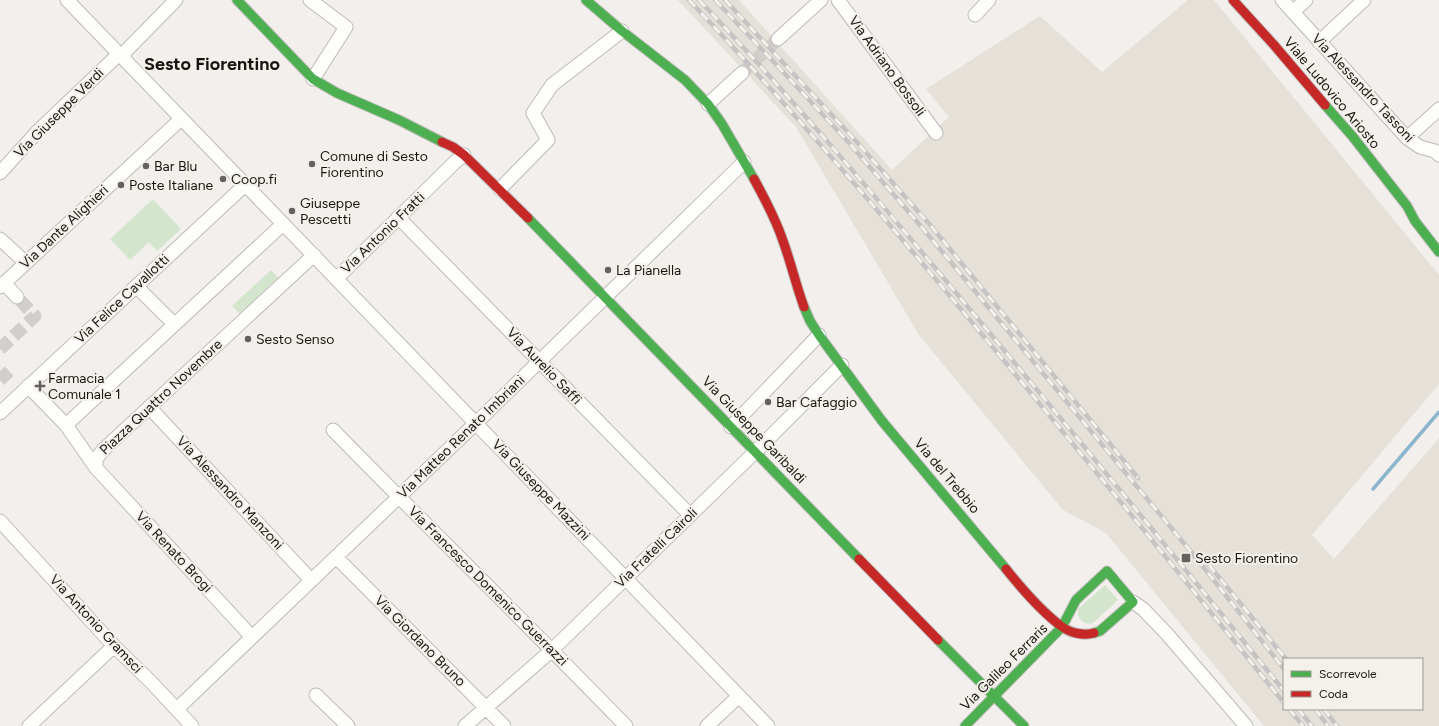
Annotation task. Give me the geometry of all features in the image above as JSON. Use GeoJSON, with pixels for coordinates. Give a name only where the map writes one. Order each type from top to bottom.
{"type":"FeatureCollection","features":[{"type":"Feature","properties":{"kind":"street","name":"Via Giuseppe Mazzini"},"geometry":{"type":"LineString","coordinates":[[67,0],[768,726]]}},
{"type":"Feature","properties":{"kind":"street","name":"Via Giuseppe Verdi"},"geometry":{"type":"LineString","coordinates":[[0,173],[37,132],[120,55],[176,0]]}},
{"type":"Feature","properties":{"kind":"street","name":"Via Giuseppe Garibaldi"},"geometry":{"type":"LineString","coordinates":[[237,0],[314,79],[337,93],[400,120],[453,147],[464,155],[500,189],[756,451],[916,618],[1024,726]]}},
{"type":"Feature","properties":{"kind":"street"},"geometry":{"type":"LineString","coordinates":[[310,0],[346,27],[314,79]]}},
{"type":"Feature","properties":{"kind":"street","name":"Via del Trebbio"},"geometry":{"type":"LineString","coordinates":[[586,0],[622,31],[686,80],[708,104],[722,124],[762,194],[783,240],[797,288],[810,321],[819,335],[882,421],[1025,592],[1062,627]]}},
{"type":"Feature","properties":{"kind":"street"},"geometry":{"type":"LineString","coordinates":[[778,39],[821,0]]}},
{"type":"Feature","properties":{"kind":"street","name":"Via Adriano Bossoli"},"geometry":{"type":"LineString","coordinates":[[838,0],[936,132]]}},
{"type":"Feature","properties":{"kind":"street"},"geometry":{"type":"LineString","coordinates":[[975,15],[989,0]]}},
{"type":"Feature","properties":{"kind":"street","name":"Viale Ludovico Ariosto"},"geometry":{"type":"LineString","coordinates":[[1233,0],[1353,137],[1407,206],[1421,219],[1439,241]]}},
{"type":"Feature","properties":{"kind":"street","name":"Via Alessandro Tassoni"},"geometry":{"type":"LineString","coordinates":[[1282,0],[1407,138],[1420,148],[1438,151]]}},
{"type":"Feature","properties":{"kind":"street"},"geometry":{"type":"LineString","coordinates":[[1293,12],[1306,0]]}},
{"type":"Feature","properties":{"kind":"street"},"geometry":{"type":"LineString","coordinates":[[1320,42],[1364,0]]}},
{"type":"Feature","properties":{"kind":"street"},"geometry":{"type":"LineString","coordinates":[[500,189],[548,140],[533,113],[552,85],[622,31]]}},
{"type":"Feature","properties":{"kind":"street"},"geometry":{"type":"LineString","coordinates":[[708,104],[742,73]]}},
{"type":"Feature","properties":{"kind":"street"},"geometry":{"type":"LineString","coordinates":[[1407,138],[1439,109]]}},
{"type":"Feature","properties":{"kind":"street","name":"Via Dante Alighieri"},"geometry":{"type":"LineString","coordinates":[[2,285],[181,119]]}},
{"type":"Feature","properties":{"kind":"street","name":"Via Antonio Fratti"},"geometry":{"type":"LineString","coordinates":[[336,279],[398,217],[464,155]]}},
{"type":"Feature","properties":{"kind":"street","name":"Via Matteo Renato Imbriani"},"geometry":{"type":"LineString","coordinates":[[178,711],[179,707],[476,423],[744,162]]}},
{"type":"Feature","properties":{"kind":"street","name":"Via Felice Cavallotti"},"geometry":{"type":"LineString","coordinates":[[0,413],[21,388],[136,286],[245,185]]}},
{"type":"Feature","properties":{"kind":"street","name":"Viale Ludovico Ariosto"},"geometry":{"type":"LineString","coordinates":[[1407,206],[1415,221],[1439,252]]}},
{"type":"Feature","properties":{"kind":"street","name":"Via Aurelio Saffi"},"geometry":{"type":"LineString","coordinates":[[398,217],[690,515]]}},
{"type":"Feature","properties":{"kind":"street"},"geometry":{"type":"LineString","coordinates":[[21,388],[66,425],[283,224]]}},
{"type":"Feature","properties":{"kind":"street"},"geometry":{"type":"LineString","coordinates":[[0,239],[26,263]]}},
{"type":"Feature","properties":{"kind":"street","name":"Piazza Quattro Novembre"},"geometry":{"type":"LineString","coordinates":[[96,468],[96,459],[103,450],[314,255]]}},
{"type":"Feature","properties":{"kind":"street"},"geometry":{"type":"LineString","coordinates":[[2,285],[17,297]]}},
{"type":"Feature","properties":{"kind":"street"},"geometry":{"type":"LineString","coordinates":[[136,286],[174,324]]}},
{"type":"Feature","properties":{"kind":"street"},"geometry":{"type":"LineString","coordinates":[[731,427],[819,335]]}},
{"type":"Feature","properties":{"kind":"street","name":"Via Fratelli Cairoli"},"geometry":{"type":"LineString","coordinates":[[464,726],[552,650],[842,365]]}},
{"type":"Feature","properties":{"kind":"street","name":"Via Alessandro Manzoni"},"geometry":{"type":"LineString","coordinates":[[149,406],[311,580]]}},
{"type":"Feature","properties":{"kind":"street","name":"Piazza Quattro Novembre"},"geometry":{"type":"LineString","coordinates":[[66,425],[96,468]]}},
{"type":"Feature","properties":{"kind":"street","name":"Via Francesco Domenico Guerrazzi"},"geometry":{"type":"LineString","coordinates":[[333,430],[626,726]]}},
{"type":"Feature","properties":{"kind":"street","name":"Via Renato Brogi"},"geometry":{"type":"LineString","coordinates":[[96,468],[252,637]]}},
{"type":"Feature","properties":{"kind":"street","name":"Via Antonio Gramsci"},"geometry":{"type":"LineString","coordinates":[[0,521],[114,646],[152,683],[192,726]]}},
{"type":"Feature","properties":{"kind":"street","name":"Via Giordano Bruno"},"geometry":{"type":"LineString","coordinates":[[336,557],[504,726]]}},
{"type":"Feature","properties":{"kind":"street","name":"Via Galileo Ferraris"},"geometry":{"type":"LineString","coordinates":[[965,726],[1062,627],[1069,618],[1073,603],[1094,582],[1107,572],[1134,602]]}},
{"type":"Feature","properties":{"kind":"street"},"geometry":{"type":"LineString","coordinates":[[1062,627],[1082,635],[1092,634],[1100,631],[1134,602],[1143,609],[1167,634],[1246,726]]}},
{"type":"Feature","properties":{"kind":"street"},"geometry":{"type":"LineString","coordinates":[[29,726],[114,646]]}},
{"type":"Feature","properties":{"kind":"street"},"geometry":{"type":"LineString","coordinates":[[316,696],[348,726]]}},
{"type":"Feature","properties":{"kind":"street"},"geometry":{"type":"LineString","coordinates":[[708,726],[739,696]]}},
{"type":"Feature","properties":{"kind":"shaded area"},"geometry":{"type":"Polygon","coordinates":[[[678,0],[739,0],[892,170],[949,117],[926,89],[1040,16],[1102,72],[1188,0],[1214,0],[1439,275],[1439,384],[1312,535],[1334,559],[1439,438],[1439,726],[1264,726],[1106,533],[1063,510],[919,335],[796,127],[678,0]]]}},
{"type":"Feature","properties":{"kind":"green space"},"geometry":{"type":"Polygon","coordinates":[[[153,199],[181,229],[157,251],[149,242],[130,260],[110,239],[153,199]]]}},
{"type":"Feature","properties":{"kind":"green space"},"geometry":{"type":"Polygon","coordinates":[[[271,270],[281,281],[242,316],[232,306],[271,270]]]}},
{"type":"Feature","properties":{"kind":"green space"},"geometry":{"type":"Polygon","coordinates":[[[1105,585],[1118,600],[1093,623],[1089,624],[1084,622],[1078,616],[1078,609],[1105,585]]]}},
{"type":"Feature","properties":{"kind":"waterway"},"geometry":{"type":"LineString","coordinates":[[1373,489],[1439,412]]}},
{"type":"Feature","properties":{"kind":"tunnel"},"geometry":{"type":"LineString","coordinates":[[742,73],[778,39]]}},
{"type":"Feature","properties":{"kind":"tunnel"},"geometry":{"type":"LineString","coordinates":[[0,349],[35,316],[17,297]]}},
{"type":"Feature","properties":{"kind":"tunnel"},"geometry":{"type":"LineString","coordinates":[[0,371],[13,385]]}},
{"type":"Feature","properties":{"kind":"railway"},"geometry":{"type":"LineString","coordinates":[[689,0],[803,125],[913,252],[1173,565],[1283,702]]}},
{"type":"Feature","properties":{"kind":"railway"},"geometry":{"type":"LineString","coordinates":[[699,0],[806,117],[910,238],[1017,365],[1283,690]]}},
{"type":"Feature","properties":{"kind":"railway"},"geometry":{"type":"LineString","coordinates":[[715,0],[850,144],[925,231],[1197,559],[1283,668]]}},
{"type":"Feature","properties":{"kind":"railway"},"geometry":{"type":"LineString","coordinates":[[725,0],[855,140],[931,226],[1138,478]]}},
{"type":"Feature","properties":{"kind":"railway"},"geometry":{"type":"LineString","coordinates":[[1209,565],[1285,658]]}},
{"type":"Feature","properties":{"kind":"railway"},"geometry":{"type":"LineString","coordinates":[[1290,710],[1303,726]]}},
{"type":"Feature","properties":{"kind":"railway"},"geometry":{"type":"LineString","coordinates":[[1299,710],[1312,726]]}},
{"type":"Feature","properties":{"kind":"railway"},"geometry":{"type":"LineString","coordinates":[[1316,710],[1328,726]]}},
{"type":"Feature","properties":{"kind":"railway"},"geometry":{"type":"LineString","coordinates":[[1325,710],[1337,726]]}},
{"type":"Feature","properties":{"kind":"traffic: fast"},"geometry":{"type":"LineString","coordinates":[[237,0],[313,79],[337,93],[399,120],[442,142]]}},
{"type":"Feature","properties":{"kind":"traffic: fast"},"geometry":{"type":"LineString","coordinates":[[586,0],[622,31],[685,80],[708,104],[722,124],[754,179]]}},
{"type":"Feature","properties":{"kind":"traffic: fast"},"geometry":{"type":"LineString","coordinates":[[1325,105],[1353,137],[1407,206],[1415,221],[1439,252]]}},
{"type":"Feature","properties":{"kind":"traffic: fast"},"geometry":{"type":"LineString","coordinates":[[528,218],[859,559]]}},
{"type":"Feature","properties":{"kind":"traffic: fast"},"geometry":{"type":"LineString","coordinates":[[804,307],[810,321],[819,335],[882,421],[1006,569]]}},
{"type":"Feature","properties":{"kind":"traffic: fast"},"geometry":{"type":"LineString","coordinates":[[965,726],[1062,627],[1076,600],[1107,571],[1133,602],[1100,631],[1094,633]]}},
{"type":"Feature","properties":{"kind":"traffic: fast"},"geometry":{"type":"LineString","coordinates":[[938,640],[1024,726]]}},
{"type":"Feature","properties":{"kind":"traffic: jam"},"geometry":{"type":"LineString","coordinates":[[1233,0],[1325,105]]}},
{"type":"Feature","properties":{"kind":"traffic: jam"},"geometry":{"type":"LineString","coordinates":[[442,142],[453,147],[464,155],[528,218]]}},
{"type":"Feature","properties":{"kind":"traffic: jam"},"geometry":{"type":"LineString","coordinates":[[754,179],[780,233],[804,307]]}},
{"type":"Feature","properties":{"kind":"traffic: jam"},"geometry":{"type":"LineString","coordinates":[[859,559],[938,640]]}},
{"type":"Feature","properties":{"kind":"traffic: jam"},"geometry":{"type":"LineString","coordinates":[[1006,569],[1046,614],[1061,626],[1077,633],[1094,633]]}},
{"type":"Feature","properties":{"kind":"place","name":"Comune di Sesto Fiorentino"},"geometry":{"type":"Point","coordinates":[312,164]}},
{"type":"Feature","properties":{"kind":"place","name":"Bar Blu"},"geometry":{"type":"Point","coordinates":[146,166]}},
{"type":"Feature","properties":{"kind":"place","name":"Coop.fi"},"geometry":{"type":"Point","coordinates":[223,179]}},
{"type":"Feature","properties":{"kind":"place","name":"Poste Italiane"},"geometry":{"type":"Point","coordinates":[121,185]}},
{"type":"Feature","properties":{"kind":"place","name":"Giuseppe Pescetti"},"geometry":{"type":"Point","coordinates":[292,211]}},
{"type":"Feature","properties":{"kind":"place","name":"La Pianella"},"geometry":{"type":"Point","coordinates":[608,270]}},
{"type":"Feature","properties":{"kind":"place","name":"Sesto Senso"},"geometry":{"type":"Point","coordinates":[248,339]}},
{"type":"Feature","properties":{"kind":"place","name":"Farmacia Comunale 1"},"geometry":{"type":"Point","coordinates":[40,386]}},
{"type":"Feature","properties":{"kind":"place","name":"Bar Cafaggio"},"geometry":{"type":"Point","coordinates":[768,402]}},
{"type":"Feature","properties":{"kind":"place","name":"Sesto Fiorentino"},"geometry":{"type":"Point","coordinates":[1186,558]}},
{"type":"Feature","properties":{"kind":"district","name":"Sesto Fiorentino"},"geometry":{"type":"Point","coordinates":[212,64]}}]}
